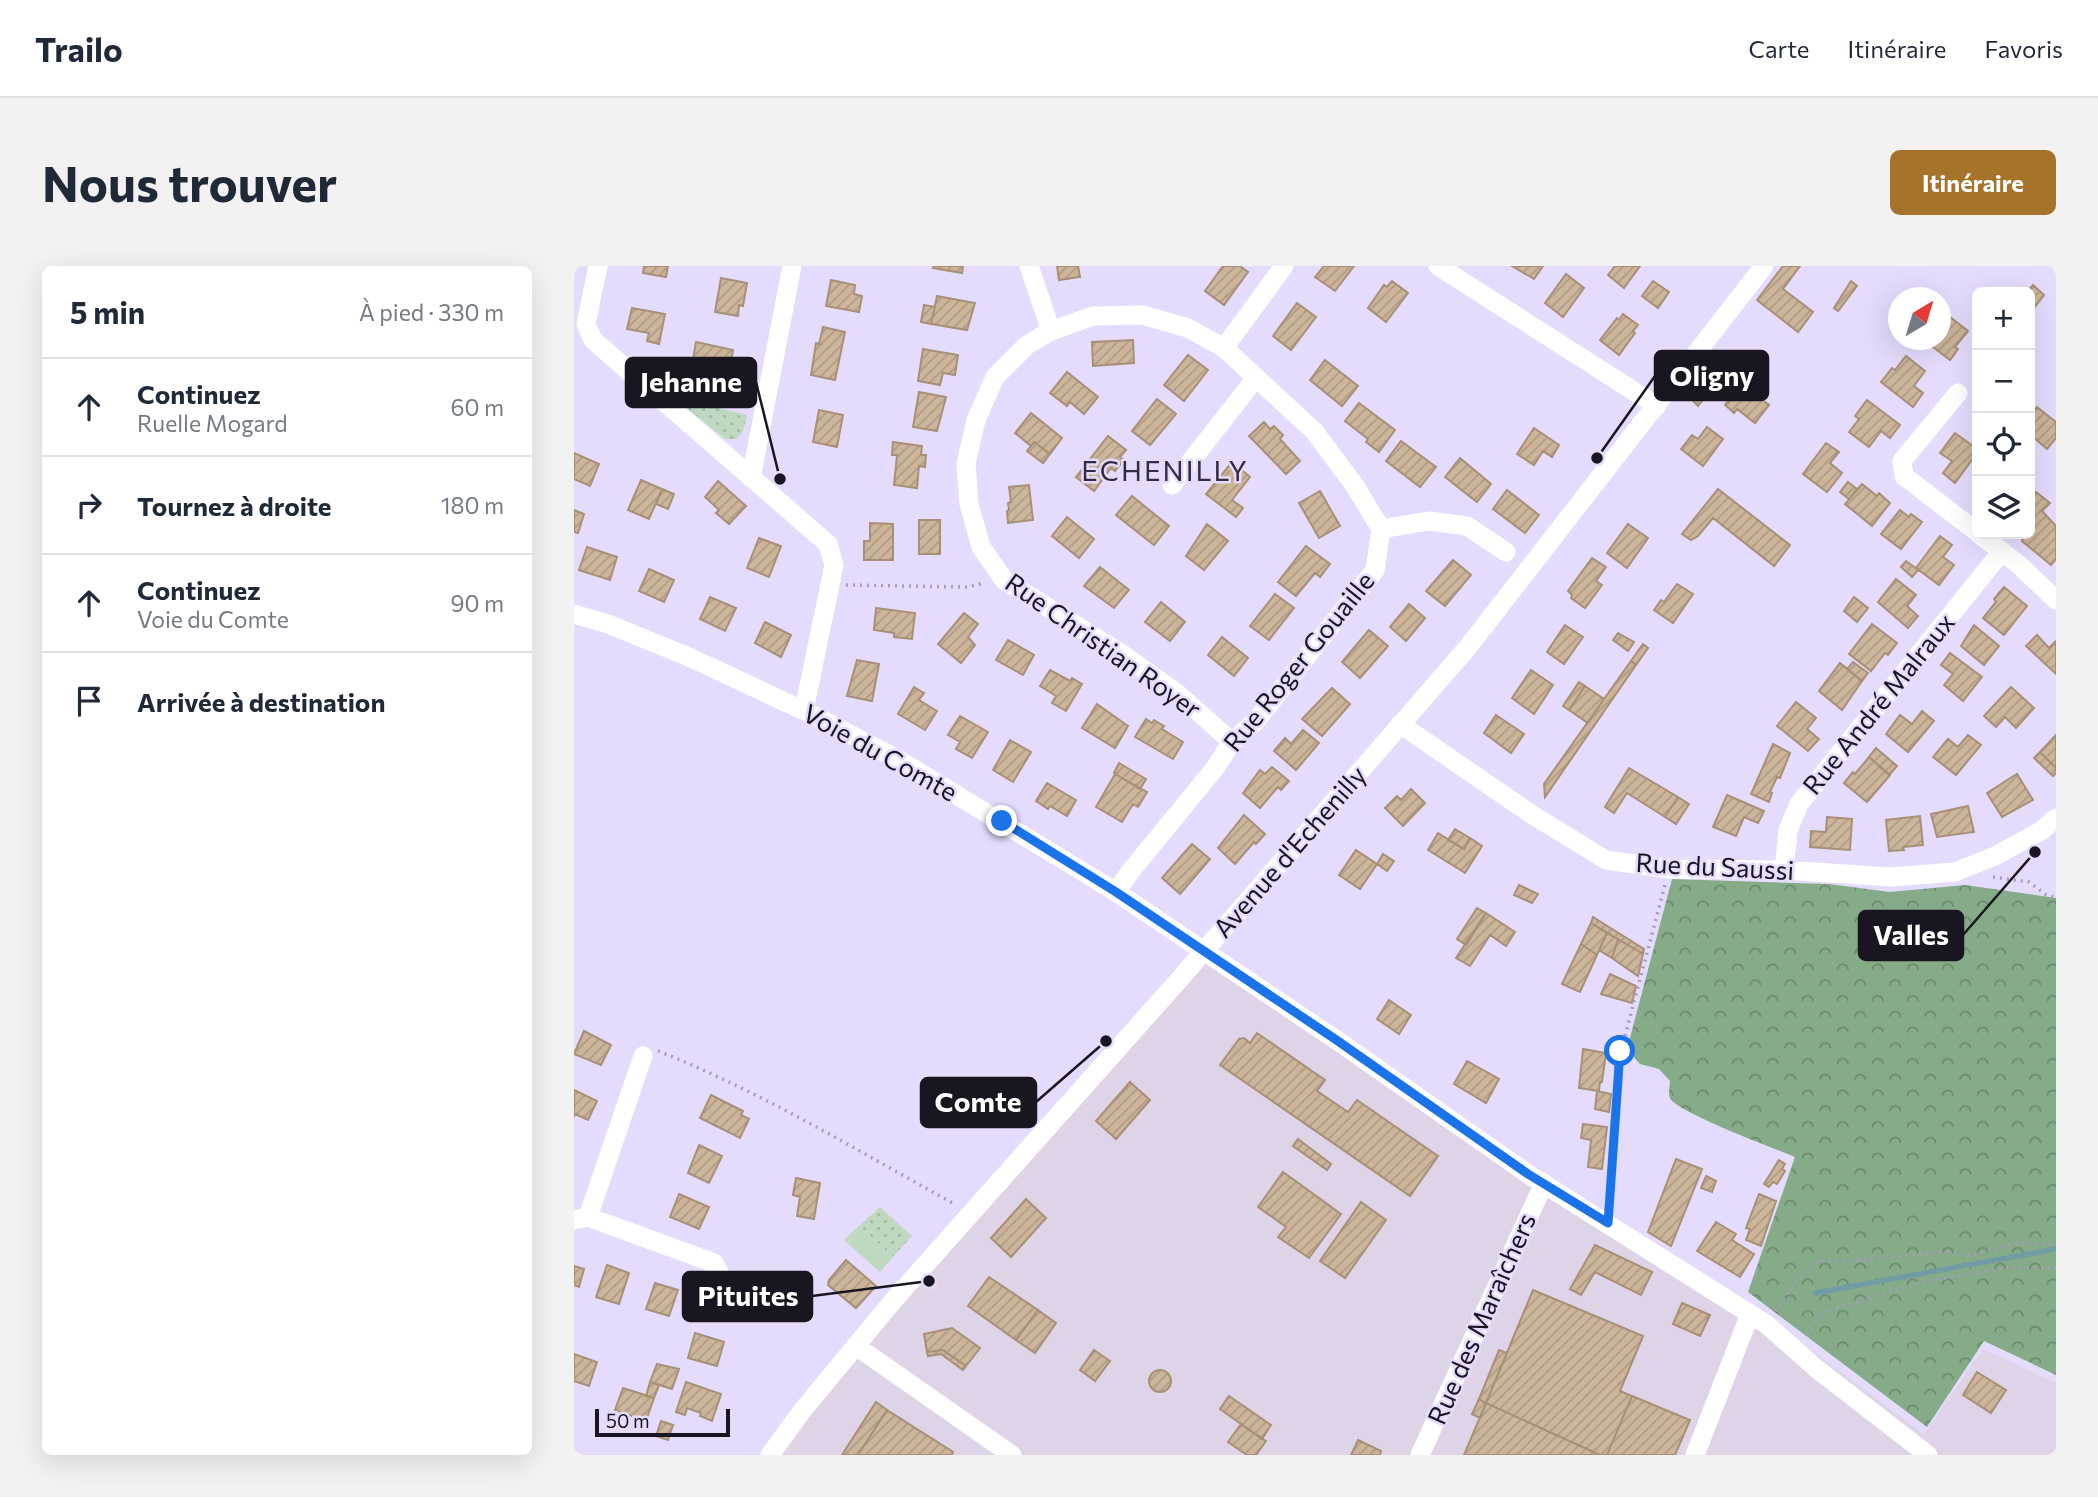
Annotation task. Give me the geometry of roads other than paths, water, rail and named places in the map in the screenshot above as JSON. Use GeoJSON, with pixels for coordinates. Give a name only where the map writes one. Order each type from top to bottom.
{"type":"FeatureCollection","features":[{"type":"Feature","properties":{"kind":"street"},"geometry":{"type":"LineString","coordinates":[[598,266],[586,324],[593,340],[828,544],[834,565],[804,710]]}},
{"type":"Feature","properties":{"kind":"street"},"geometry":{"type":"LineString","coordinates":[[751,478],[792,266]]}},
{"type":"Feature","properties":{"kind":"street"},"geometry":{"type":"LineString","coordinates":[[1030,266],[1051,331]]}},
{"type":"Feature","properties":{"kind":"street"},"geometry":{"type":"LineString","coordinates":[[1224,348],[1284,266]]}},
{"type":"Feature","properties":{"kind":"street"},"geometry":{"type":"LineString","coordinates":[[1438,266],[1657,406]]}},
{"type":"Feature","properties":{"kind":"street","name":"Avenue d'Echenilly"},"geometry":{"type":"LineString","coordinates":[[770,1455],[802,1411],[856,1346],[1468,647],[1765,266]]}},
{"type":"Feature","properties":{"kind":"street","name":"Rue Christian Royer"},"geometry":{"type":"LineString","coordinates":[[1232,742],[1178,694],[1122,654],[1004,580],[981,547],[969,504],[966,464],[976,419],[995,377],[1027,345],[1051,331],[1093,316],[1142,315],[1188,328],[1224,348],[1314,431],[1381,528]]}},
{"type":"Feature","properties":{"kind":"street"},"geometry":{"type":"LineString","coordinates":[[1172,485],[1256,378]]}},
{"type":"Feature","properties":{"kind":"street"},"geometry":{"type":"LineString","coordinates":[[1958,394],[1902,461],[1904,476],[1972,528]]}},
{"type":"Feature","properties":{"kind":"street"},"geometry":{"type":"LineString","coordinates":[[1381,528],[1429,521],[1467,526],[1506,552]]}},
{"type":"Feature","properties":{"kind":"street","name":"Rue Roger Gouaille"},"geometry":{"type":"LineString","coordinates":[[1116,892],[1215,768],[1232,742],[1256,721],[1375,570],[1381,528]]}},
{"type":"Feature","properties":{"kind":"street"},"geometry":{"type":"LineString","coordinates":[[1986,539],[2052,589]]}},
{"type":"Feature","properties":{"kind":"street","name":"Rue André Malraux"},"geometry":{"type":"LineString","coordinates":[[1784,870],[1788,830],[1798,804],[2002,551]]}},
{"type":"Feature","properties":{"kind":"street","name":"Voie du Comte"},"geometry":{"type":"LineString","coordinates":[[574,614],[608,624],[689,657],[804,710],[899,760],[1116,892],[1544,1183],[1758,1319],[1928,1455]]}},
{"type":"Feature","properties":{"kind":"street","name":"Rue du Saussi"},"geometry":{"type":"LineString","coordinates":[[1399,724],[1531,814],[1606,860],[1670,869],[1784,870],[1890,877],[1955,872],[1995,856],[2041,831],[2056,818]]}},
{"type":"Feature","properties":{"kind":"street"},"geometry":{"type":"LineString","coordinates":[[646,1052],[581,1218],[714,1262],[730,1293]]}},
{"type":"Feature","properties":{"kind":"street","name":"Rue des Maraîchers"},"geometry":{"type":"LineString","coordinates":[[1420,1455],[1544,1183]]}},
{"type":"Feature","properties":{"kind":"street"},"geometry":{"type":"LineString","coordinates":[[1695,1455],[1758,1319]]}},
{"type":"Feature","properties":{"kind":"street"},"geometry":{"type":"LineString","coordinates":[[856,1346],[1012,1455]]}},
{"type":"Feature","properties":{"kind":"waterway"},"geometry":{"type":"LineString","coordinates":[[1815,1293],[2056,1249]]}},
{"type":"Feature","properties":{"kind":"place","name":"Oligny"},"geometry":{"type":"Point","coordinates":[1597,458]}},
{"type":"Feature","properties":{"kind":"place","name":"Jehanne"},"geometry":{"type":"Point","coordinates":[780,479]}},
{"type":"Feature","properties":{"kind":"place","name":"Valles"},"geometry":{"type":"Point","coordinates":[2035,852]}},
{"type":"Feature","properties":{"kind":"place","name":"Comte"},"geometry":{"type":"Point","coordinates":[1106,1041]}},
{"type":"Feature","properties":{"kind":"place","name":"Pituites"},"geometry":{"type":"Point","coordinates":[929,1281]}},
{"type":"Feature","properties":{"kind":"district","name":"ECHENILLY"},"geometry":{"type":"Point","coordinates":[1165,471]}}]}
